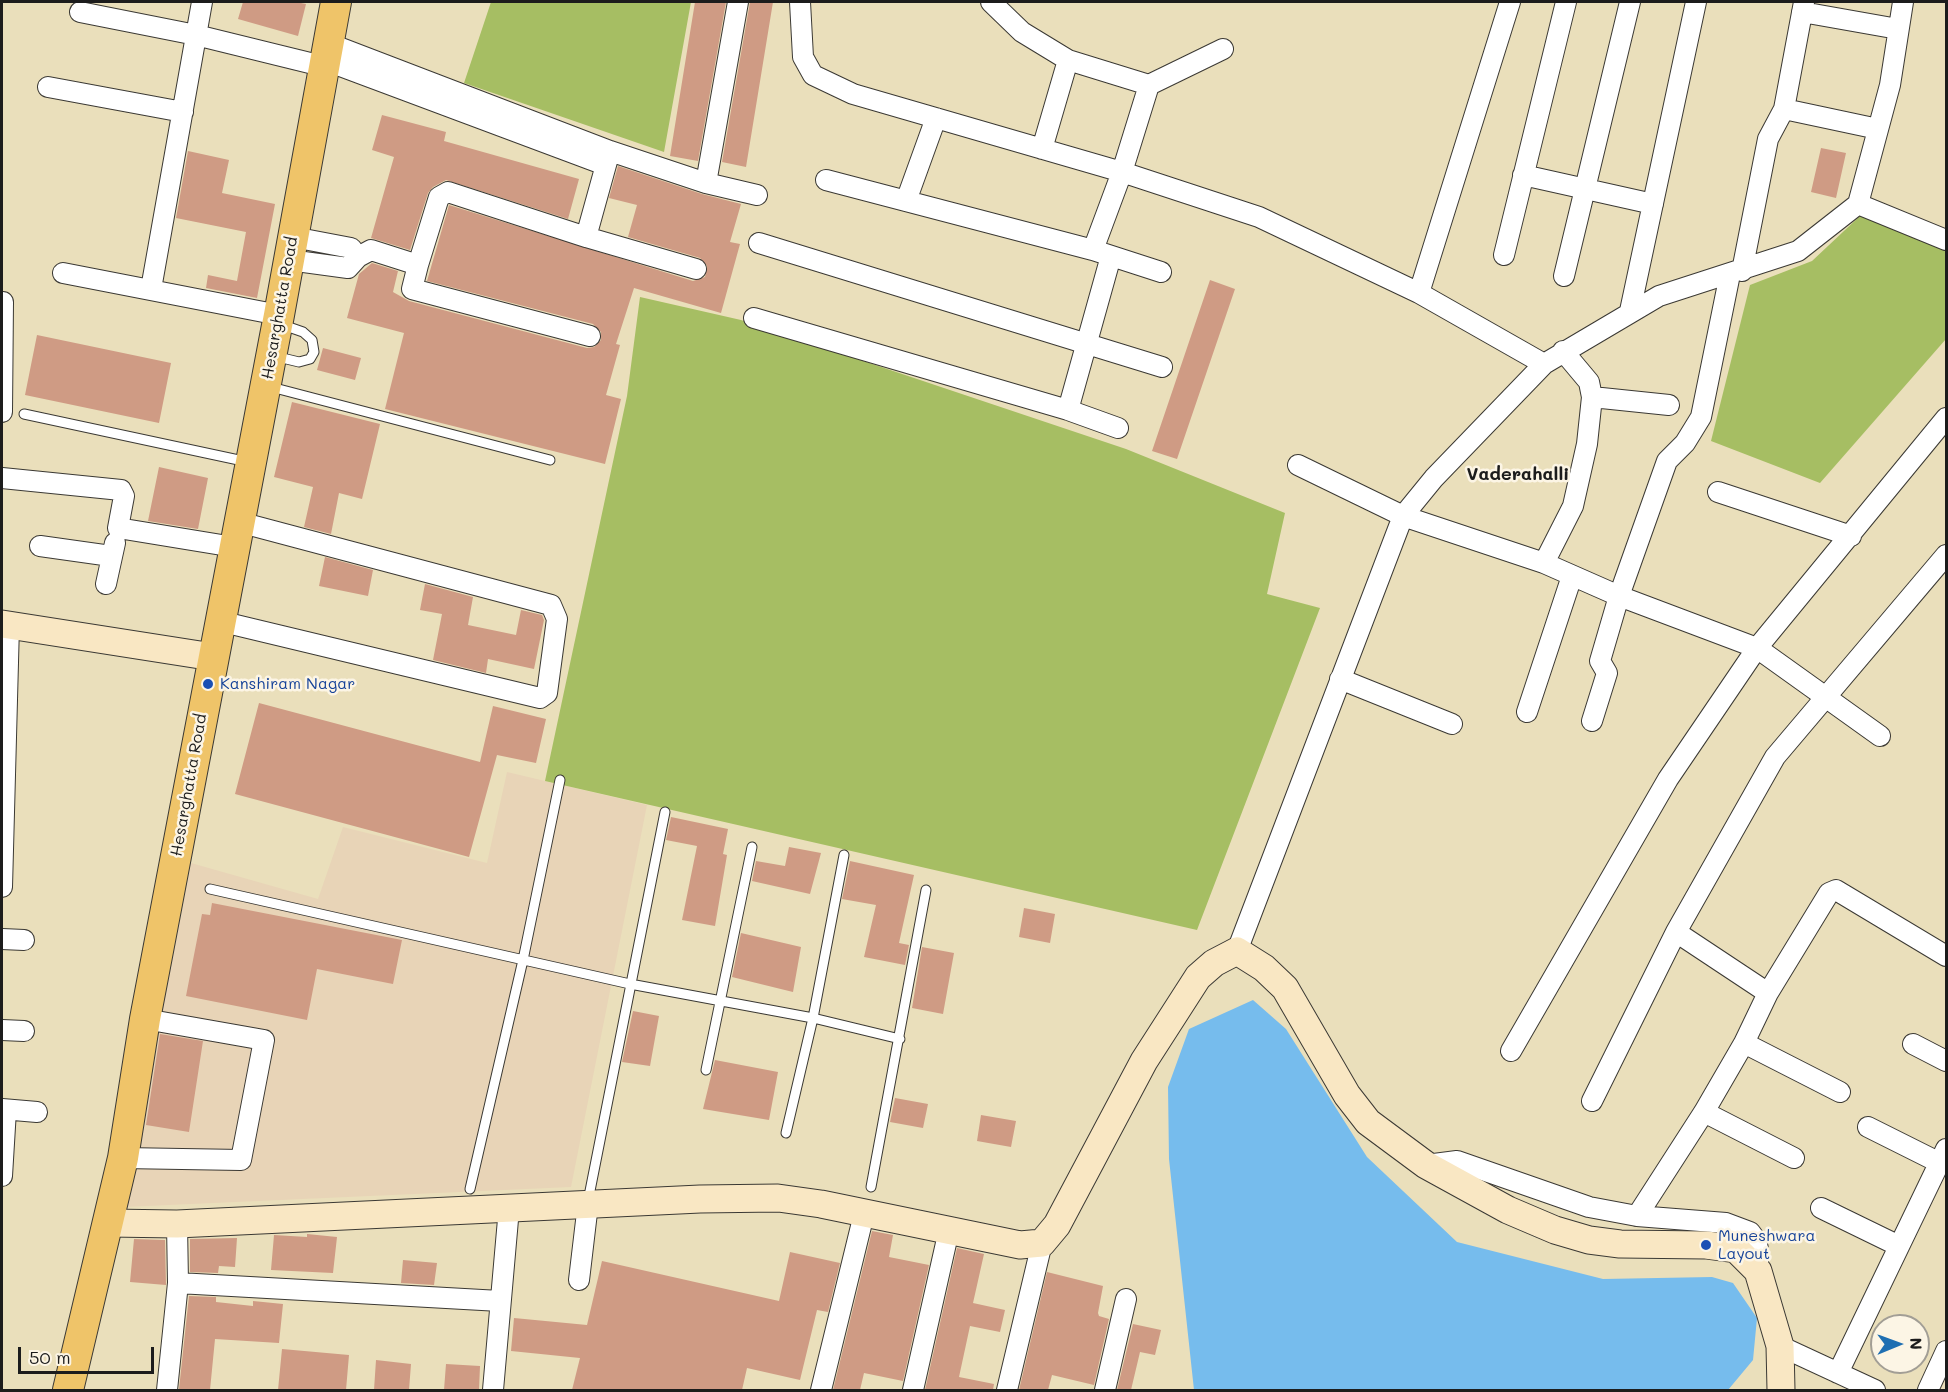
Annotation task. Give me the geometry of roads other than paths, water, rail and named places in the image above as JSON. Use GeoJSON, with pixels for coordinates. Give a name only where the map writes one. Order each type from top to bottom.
{"type":"FeatureCollection","features":[{"type":"Feature","properties":{"kind":"main road","name":"Hesarghatta Road"},"geometry":{"type":"LineString","coordinates":[[68,1390],[123,1158],[145,1019],[336,2]]}},
{"type":"Feature","properties":{"kind":"street"},"geometry":{"type":"LineString","coordinates":[[151,289],[202,2]]}},
{"type":"Feature","properties":{"kind":"street"},"geometry":{"type":"LineString","coordinates":[[706,183],[738,2]]}},
{"type":"Feature","properties":{"kind":"street"},"geometry":{"type":"LineString","coordinates":[[800,2],[803,57],[813,75],[853,94],[1122,172],[1259,217],[1419,293],[1544,364]]}},
{"type":"Feature","properties":{"kind":"street"},"geometry":{"type":"LineString","coordinates":[[991,2],[1022,32],[1068,60],[1149,85],[1223,49]]}},
{"type":"Feature","properties":{"kind":"street"},"geometry":{"type":"LineString","coordinates":[[1419,293],[1510,2]]}},
{"type":"Feature","properties":{"kind":"street"},"geometry":{"type":"LineString","coordinates":[[1504,255],[1566,2]]}},
{"type":"Feature","properties":{"kind":"street"},"geometry":{"type":"LineString","coordinates":[[1564,276],[1587,190],[1630,2]]}},
{"type":"Feature","properties":{"kind":"street"},"geometry":{"type":"LineString","coordinates":[[1630,311],[1696,2]]}},
{"type":"Feature","properties":{"kind":"street"},"geometry":{"type":"LineString","coordinates":[[1007,1390],[1042,1243],[1057,1225],[1144,1061],[1197,977],[1214,963],[1237,951],[1403,516],[1434,478],[1544,364],[1630,311],[1659,296],[1798,251],[1858,204],[1890,85],[1903,2]]}},
{"type":"Feature","properties":{"kind":"street"},"geometry":{"type":"LineString","coordinates":[[1592,720],[1607,673],[1600,661],[1619,596],[1667,461],[1685,443],[1701,417],[1768,139],[1784,109],[1803,7],[1898,29]]}},
{"type":"Feature","properties":{"kind":"street"},"geometry":{"type":"LineString","coordinates":[[80,12],[196,35],[325,56],[608,158],[757,195]]}},
{"type":"Feature","properties":{"kind":"street"},"geometry":{"type":"LineString","coordinates":[[1042,148],[1068,60]]}},
{"type":"Feature","properties":{"kind":"street"},"geometry":{"type":"LineString","coordinates":[[1068,410],[1088,343],[1102,253],[1122,172],[1149,85]]}},
{"type":"Feature","properties":{"kind":"street"},"geometry":{"type":"LineString","coordinates":[[48,87],[183,112]]}},
{"type":"Feature","properties":{"kind":"street"},"geometry":{"type":"LineString","coordinates":[[1784,109],[1878,129]]}},
{"type":"Feature","properties":{"kind":"street"},"geometry":{"type":"LineString","coordinates":[[906,201],[936,118]]}},
{"type":"Feature","properties":{"kind":"street"},"geometry":{"type":"LineString","coordinates":[[586,237],[608,158]]}},
{"type":"Feature","properties":{"kind":"street"},"geometry":{"type":"LineString","coordinates":[[1523,175],[1653,204]]}},
{"type":"Feature","properties":{"kind":"street"},"geometry":{"type":"LineString","coordinates":[[826,180],[1102,253],[1161,272]]}},
{"type":"Feature","properties":{"kind":"street"},"geometry":{"type":"LineString","coordinates":[[590,336],[412,289],[439,197],[444,192],[696,269]]}},
{"type":"Feature","properties":{"kind":"street"},"geometry":{"type":"LineString","coordinates":[[1858,204],[1947,240]]}},
{"type":"Feature","properties":{"kind":"street"},"geometry":{"type":"LineString","coordinates":[[759,243],[1162,367]]}},
{"type":"Feature","properties":{"kind":"street"},"geometry":{"type":"LineString","coordinates":[[291,248],[348,268],[358,257],[371,250],[418,264]]}},
{"type":"Feature","properties":{"kind":"street"},"geometry":{"type":"LineString","coordinates":[[63,273],[151,289],[278,319]]}},
{"type":"Feature","properties":{"kind":"street"},"geometry":{"type":"LineString","coordinates":[[2,412],[3,302]]}},
{"type":"Feature","properties":{"kind":"street"},"geometry":{"type":"LineString","coordinates":[[754,318],[1068,410],[1118,428]]}},
{"type":"Feature","properties":{"kind":"street"},"geometry":{"type":"LineString","coordinates":[[1544,563],[1573,506],[1587,444],[1592,397],[1589,382],[1563,351]]}},
{"type":"Feature","properties":{"kind":"street"},"geometry":{"type":"LineString","coordinates":[[1592,397],[1669,405]]}},
{"type":"Feature","properties":{"kind":"street"},"geometry":{"type":"LineString","coordinates":[[1511,1051],[1668,779],[1757,648],[1947,418]]}},
{"type":"Feature","properties":{"kind":"street"},"geometry":{"type":"LineString","coordinates":[[1298,465],[1403,516],[1544,563],[1619,596],[1757,648],[1880,736]]}},
{"type":"Feature","properties":{"kind":"street"},"geometry":{"type":"LineString","coordinates":[[2,478],[121,490],[124,496],[105,584]]}},
{"type":"Feature","properties":{"kind":"street"},"geometry":{"type":"LineString","coordinates":[[1718,492],[1851,536]]}},
{"type":"Feature","properties":{"kind":"street"},"geometry":{"type":"LineString","coordinates":[[118,528],[236,535],[551,605],[557,619],[547,693],[540,698],[219,621]]}},
{"type":"Feature","properties":{"kind":"street"},"geometry":{"type":"LineString","coordinates":[[40,546],[111,556]]}},
{"type":"Feature","properties":{"kind":"street"},"geometry":{"type":"LineString","coordinates":[[1592,1101],[1676,932],[1775,757],[1947,555]]}},
{"type":"Feature","properties":{"kind":"street"},"geometry":{"type":"LineString","coordinates":[[1527,712],[1572,576]]}},
{"type":"Feature","properties":{"kind":"street"},"geometry":{"type":"LineString","coordinates":[[2,887],[5,624],[213,657]]}},
{"type":"Feature","properties":{"kind":"street"},"geometry":{"type":"LineString","coordinates":[[1340,679],[1452,724]]}},
{"type":"Feature","properties":{"kind":"street"},"geometry":{"type":"LineString","coordinates":[[1637,1216],[1704,1112],[1744,1043],[1768,993],[1829,892],[1836,890],[1947,956]]}},
{"type":"Feature","properties":{"kind":"street"},"geometry":{"type":"LineString","coordinates":[[1676,932],[1768,993]]}},
{"type":"Feature","properties":{"kind":"street"},"geometry":{"type":"LineString","coordinates":[[2,939],[24,940]]}},
{"type":"Feature","properties":{"kind":"street"},"geometry":{"type":"LineString","coordinates":[[1237,951],[1264,968],[1285,988],[1347,1095],[1368,1122],[1426,1165],[1508,1210],[1555,1230],[1589,1240],[1620,1244],[1706,1245],[1736,1249],[1758,1271]]}},
{"type":"Feature","properties":{"kind":"street"},"geometry":{"type":"LineString","coordinates":[[123,1158],[241,1160],[264,1040],[145,1019]]}},
{"type":"Feature","properties":{"kind":"street"},"geometry":{"type":"LineString","coordinates":[[2,1030],[24,1031]]}},
{"type":"Feature","properties":{"kind":"street"},"geometry":{"type":"LineString","coordinates":[[1744,1043],[1840,1092]]}},
{"type":"Feature","properties":{"kind":"street"},"geometry":{"type":"LineString","coordinates":[[1913,1044],[1947,1061]]}},
{"type":"Feature","properties":{"kind":"street"},"geometry":{"type":"LineString","coordinates":[[2,1176],[4,1110],[37,1112]]}},
{"type":"Feature","properties":{"kind":"street"},"geometry":{"type":"LineString","coordinates":[[1704,1112],[1794,1158]]}},
{"type":"Feature","properties":{"kind":"street"},"geometry":{"type":"LineString","coordinates":[[1838,1373],[1943,1156],[1868,1127]]}},
{"type":"Feature","properties":{"kind":"street"},"geometry":{"type":"LineString","coordinates":[[1426,1165],[1457,1161],[1589,1207],[1637,1216],[1726,1223],[1750,1232],[1756,1240],[1758,1271],[1780,1346],[1781,1390]]}},
{"type":"Feature","properties":{"kind":"street"},"geometry":{"type":"LineString","coordinates":[[109,1223],[177,1224],[588,1204],[778,1198],[821,1204],[1020,1245],[1042,1243]]}},
{"type":"Feature","properties":{"kind":"street"},"geometry":{"type":"LineString","coordinates":[[579,1280],[588,1204]]}},
{"type":"Feature","properties":{"kind":"street"},"geometry":{"type":"LineString","coordinates":[[493,1390],[509,1208]]}},
{"type":"Feature","properties":{"kind":"street"},"geometry":{"type":"LineString","coordinates":[[1821,1208],[1899,1246]]}},
{"type":"Feature","properties":{"kind":"street"},"geometry":{"type":"LineString","coordinates":[[821,1390],[864,1214]]}},
{"type":"Feature","properties":{"kind":"street"},"geometry":{"type":"LineString","coordinates":[[167,1390],[178,1283],[177,1224]]}},
{"type":"Feature","properties":{"kind":"street"},"geometry":{"type":"LineString","coordinates":[[913,1390],[949,1230]]}},
{"type":"Feature","properties":{"kind":"street"},"geometry":{"type":"LineString","coordinates":[[178,1283],[500,1300]]}},
{"type":"Feature","properties":{"kind":"street"},"geometry":{"type":"LineString","coordinates":[[1105,1390],[1126,1299]]}},
{"type":"Feature","properties":{"kind":"street"},"geometry":{"type":"LineString","coordinates":[[1780,1346],[1875,1390]]}},
{"type":"Feature","properties":{"kind":"street"},"geometry":{"type":"LineString","coordinates":[[1928,1390],[1947,1352]]}},
{"type":"Feature","properties":{"kind":"lane"},"geometry":{"type":"LineString","coordinates":[[271,355],[299,362],[310,359],[314,352],[312,340],[303,332],[278,319]]}},
{"type":"Feature","properties":{"kind":"lane"},"geometry":{"type":"LineString","coordinates":[[265,385],[550,460]]}},
{"type":"Feature","properties":{"kind":"lane"},"geometry":{"type":"LineString","coordinates":[[24,414],[251,462]]}},
{"type":"Feature","properties":{"kind":"lane"},"geometry":{"type":"LineString","coordinates":[[470,1189],[523,960],[560,780]]}},
{"type":"Feature","properties":{"kind":"lane"},"geometry":{"type":"LineString","coordinates":[[588,1204],[665,812]]}},
{"type":"Feature","properties":{"kind":"lane"},"geometry":{"type":"LineString","coordinates":[[706,1070],[752,847]]}},
{"type":"Feature","properties":{"kind":"lane"},"geometry":{"type":"LineString","coordinates":[[786,1133],[813,1018],[844,855]]}},
{"type":"Feature","properties":{"kind":"lane"},"geometry":{"type":"LineString","coordinates":[[210,889],[630,984],[813,1018],[900,1038]]}},
{"type":"Feature","properties":{"kind":"lane"},"geometry":{"type":"LineString","coordinates":[[871,1187],[926,890]]}},
{"type":"Feature","properties":{"kind":"water"},"geometry":{"type":"Polygon","coordinates":[[[1253,1000],[1286,1029],[1367,1157],[1457,1242],[1603,1279],[1712,1277],[1733,1283],[1757,1318],[1753,1360],[1728,1390],[1194,1390],[1169,1159],[1168,1087],[1189,1029],[1253,1000]]]}},
{"type":"Feature","properties":{"kind":"place","name":"Kanshiram Nagar"},"geometry":{"type":"Point","coordinates":[208,684]}},
{"type":"Feature","properties":{"kind":"place","name":"Muneshwara Layout"},"geometry":{"type":"Point","coordinates":[1706,1245]}},
{"type":"Feature","properties":{"kind":"district","name":"Vaderahalli"},"geometry":{"type":"Point","coordinates":[1518,474]}}]}
